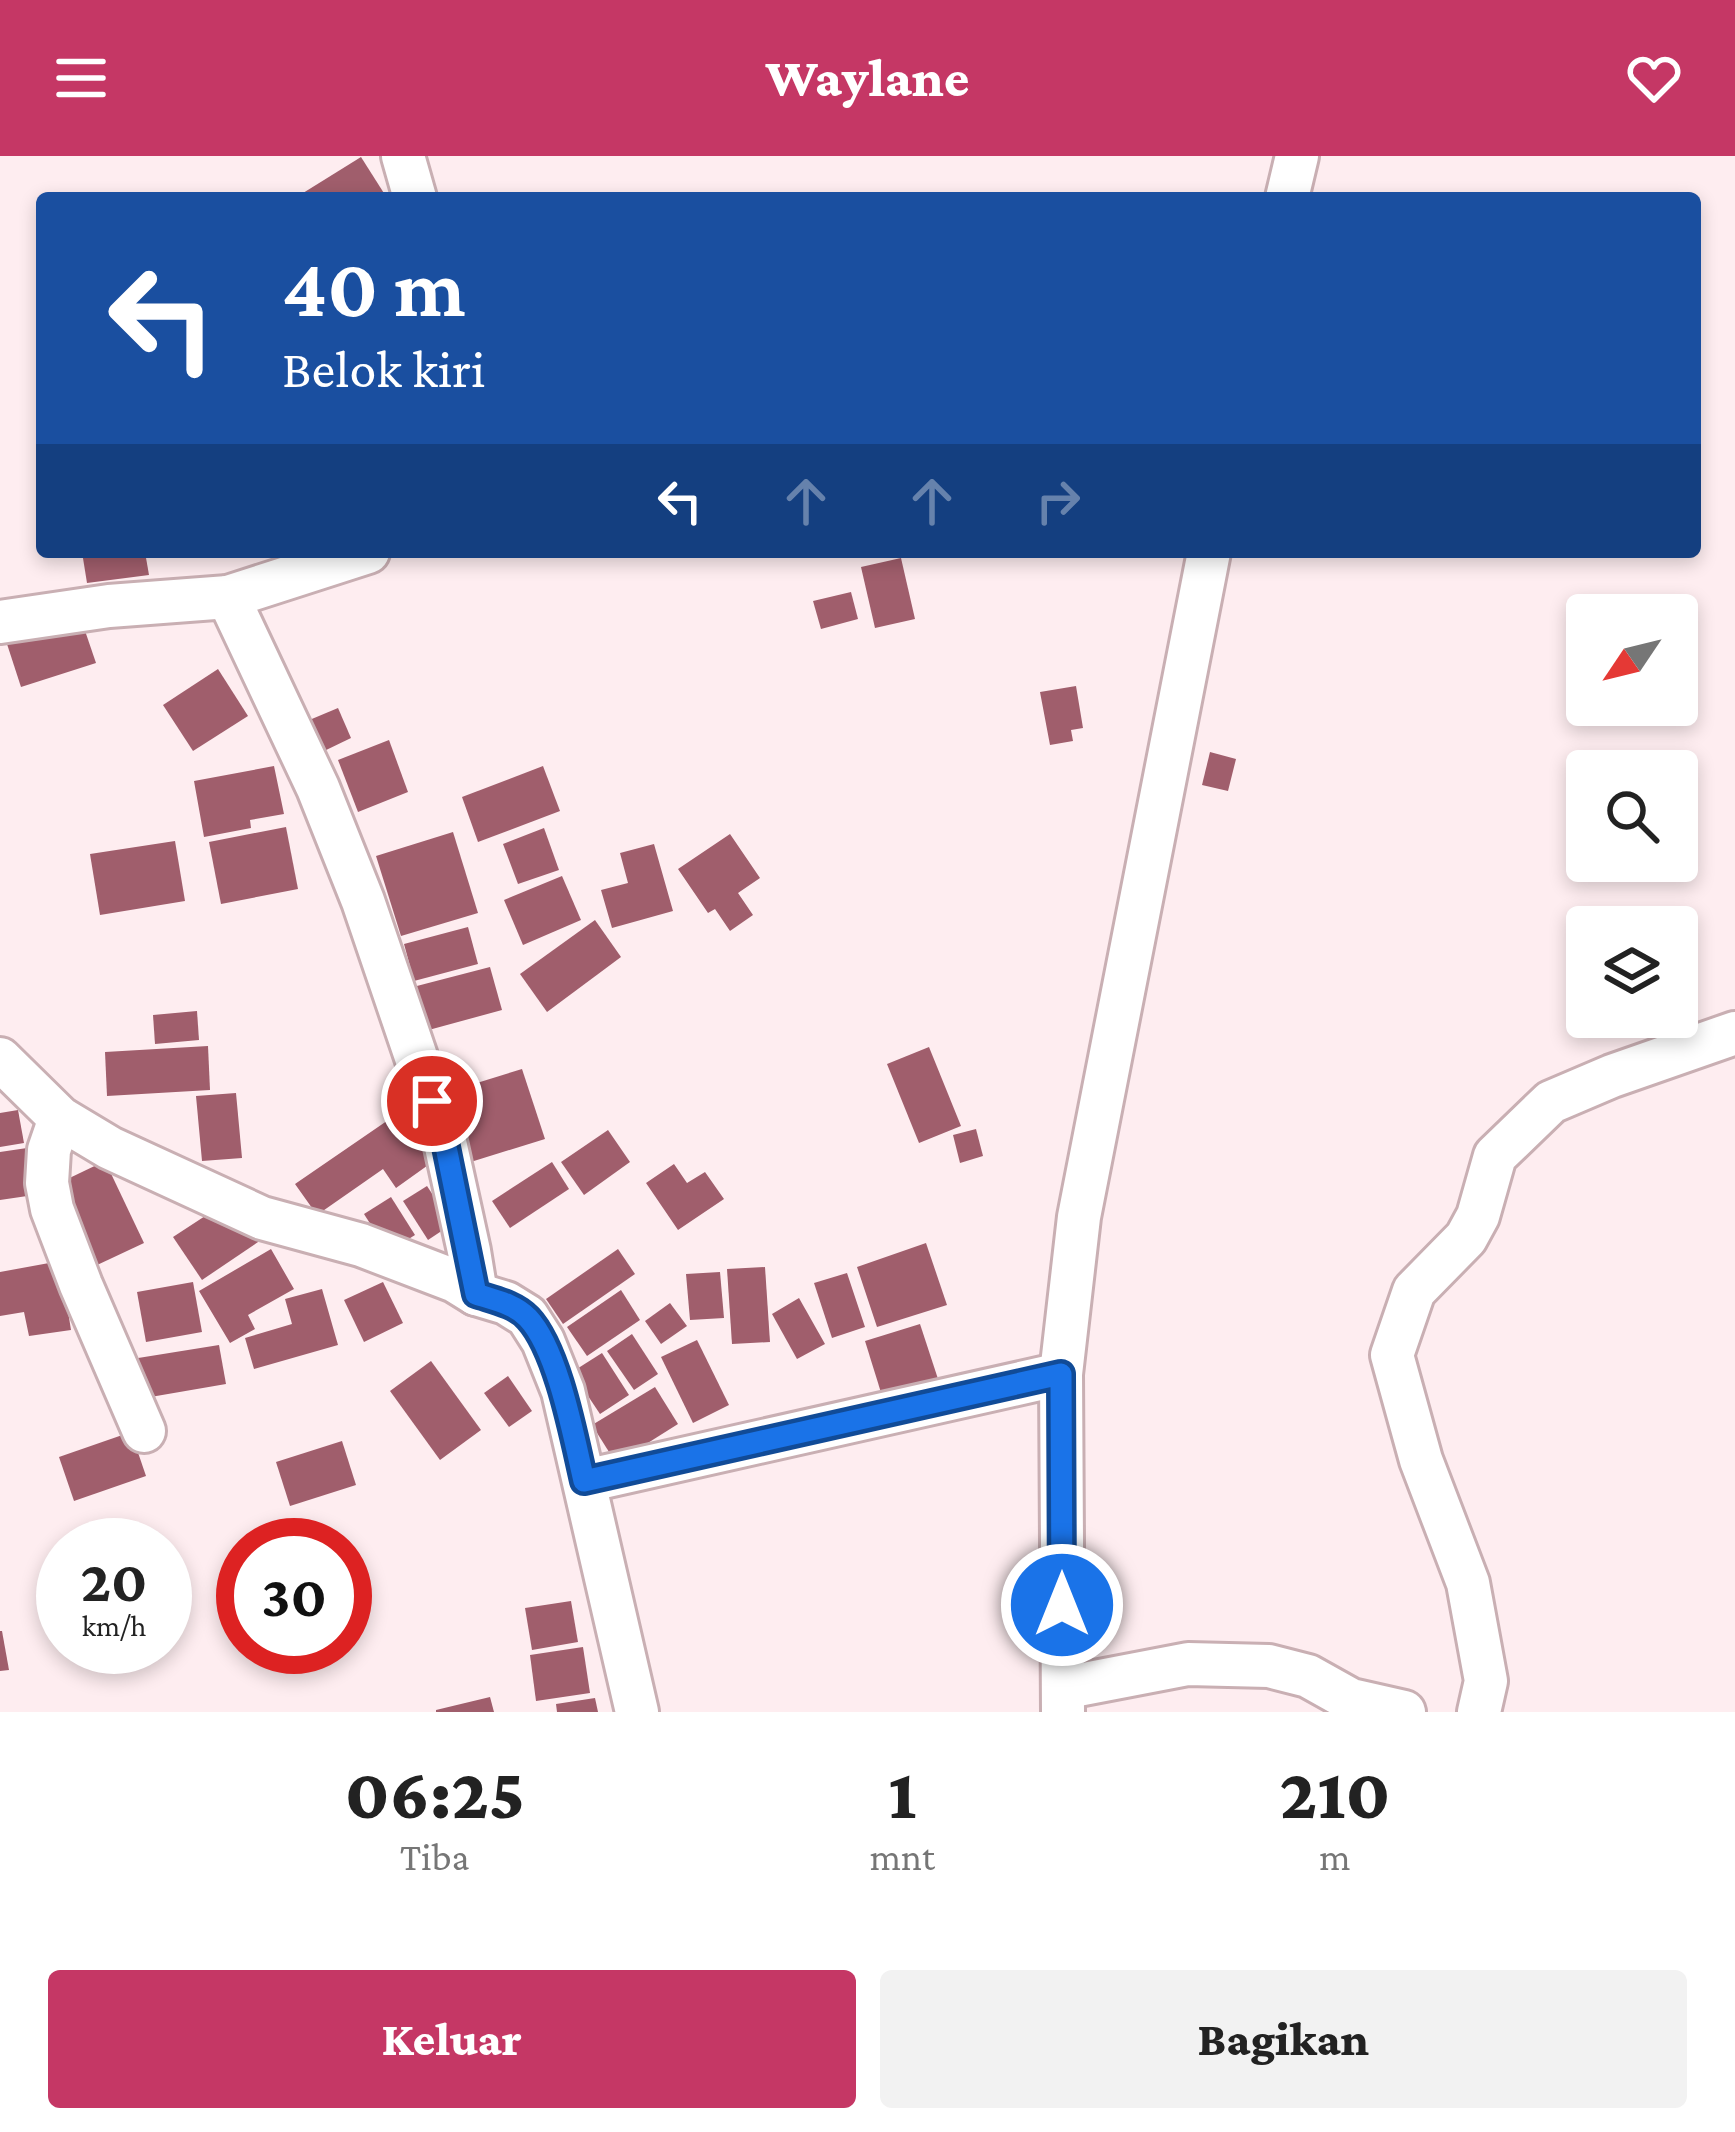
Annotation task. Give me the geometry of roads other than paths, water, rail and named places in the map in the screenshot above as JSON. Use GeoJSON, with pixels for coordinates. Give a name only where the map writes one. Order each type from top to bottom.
{"type":"FeatureCollection","features":[{"type":"Feature","properties":{"kind":"street"},"geometry":{"type":"LineString","coordinates":[[403,156],[413,192]]}},
{"type":"Feature","properties":{"kind":"street"},"geometry":{"type":"LineString","coordinates":[[1289,192],[1297,156]]}},
{"type":"Feature","properties":{"kind":"street"},"geometry":{"type":"LineString","coordinates":[[0,622],[109,606],[228,597],[349,558]]}},
{"type":"Feature","properties":{"kind":"street"},"geometry":{"type":"LineString","coordinates":[[1209,558],[1079,1217],[1061,1374],[1063,1700],[1188,1664],[1269,1666],[1308,1676],[1351,1700],[1404,1712]]}},
{"type":"Feature","properties":{"kind":"street"},"geometry":{"type":"LineString","coordinates":[[228,597],[318,788],[363,901],[445,1142],[476,1294]]}},
{"type":"Feature","properties":{"kind":"street"},"geometry":{"type":"LineString","coordinates":[[1479,1712],[1486,1681],[1468,1582],[1421,1460],[1392,1355],[1414,1291],[1466,1238],[1478,1216],[1495,1156],[1551,1102],[1735,1034]]}},
{"type":"Feature","properties":{"kind":"street"},"geometry":{"type":"LineString","coordinates":[[0,1059],[60,1118],[110,1148],[262,1219],[361,1245],[506,1303],[527,1316],[543,1341],[562,1390],[637,1712]]}},
{"type":"Feature","properties":{"kind":"street"},"geometry":{"type":"LineString","coordinates":[[60,1118],[49,1150],[46,1183],[52,1209],[144,1431]]}},
{"type":"Feature","properties":{"kind":"street"},"geometry":{"type":"LineString","coordinates":[[584,1481],[1061,1374]]}}]}
